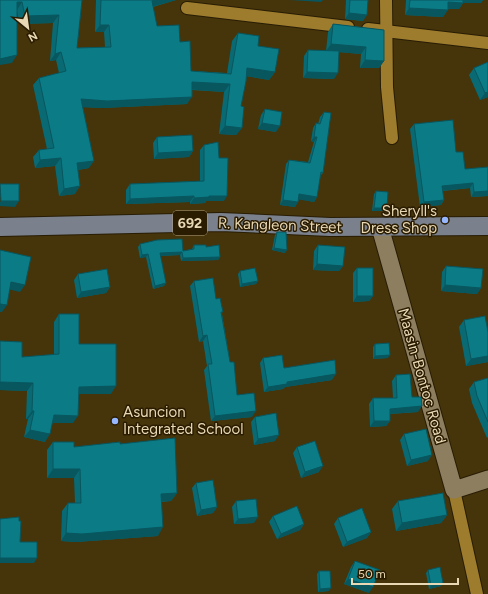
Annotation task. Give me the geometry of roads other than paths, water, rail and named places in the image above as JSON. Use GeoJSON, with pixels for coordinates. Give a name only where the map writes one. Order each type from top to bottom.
{"type":"FeatureCollection","features":[{"type":"Feature","properties":{"kind":"main road","name":"R. Kangleon Street"},"geometry":{"type":"LineString","coordinates":[[0,227],[221,222],[330,227],[488,226]]}},
{"type":"Feature","properties":{"kind":"main road","name":"Maasin-Bontoc Road"},"geometry":{"type":"LineString","coordinates":[[380,227],[454,490]]}},
{"type":"Feature","properties":{"kind":"main road"},"geometry":{"type":"LineString","coordinates":[[454,490],[488,479]]}},
{"type":"Feature","properties":{"kind":"street"},"geometry":{"type":"LineString","coordinates":[[386,0],[387,87],[392,138]]}},
{"type":"Feature","properties":{"kind":"street"},"geometry":{"type":"LineString","coordinates":[[187,8],[488,43]]}},
{"type":"Feature","properties":{"kind":"street"},"geometry":{"type":"LineString","coordinates":[[454,490],[477,594]]}},
{"type":"Feature","properties":{"kind":"place","name":"Sheryll's Dress Shop"},"geometry":{"type":"Point","coordinates":[445,220]}},
{"type":"Feature","properties":{"kind":"place","name":"Asuncion Integrated School"},"geometry":{"type":"Point","coordinates":[115,421]}}]}
